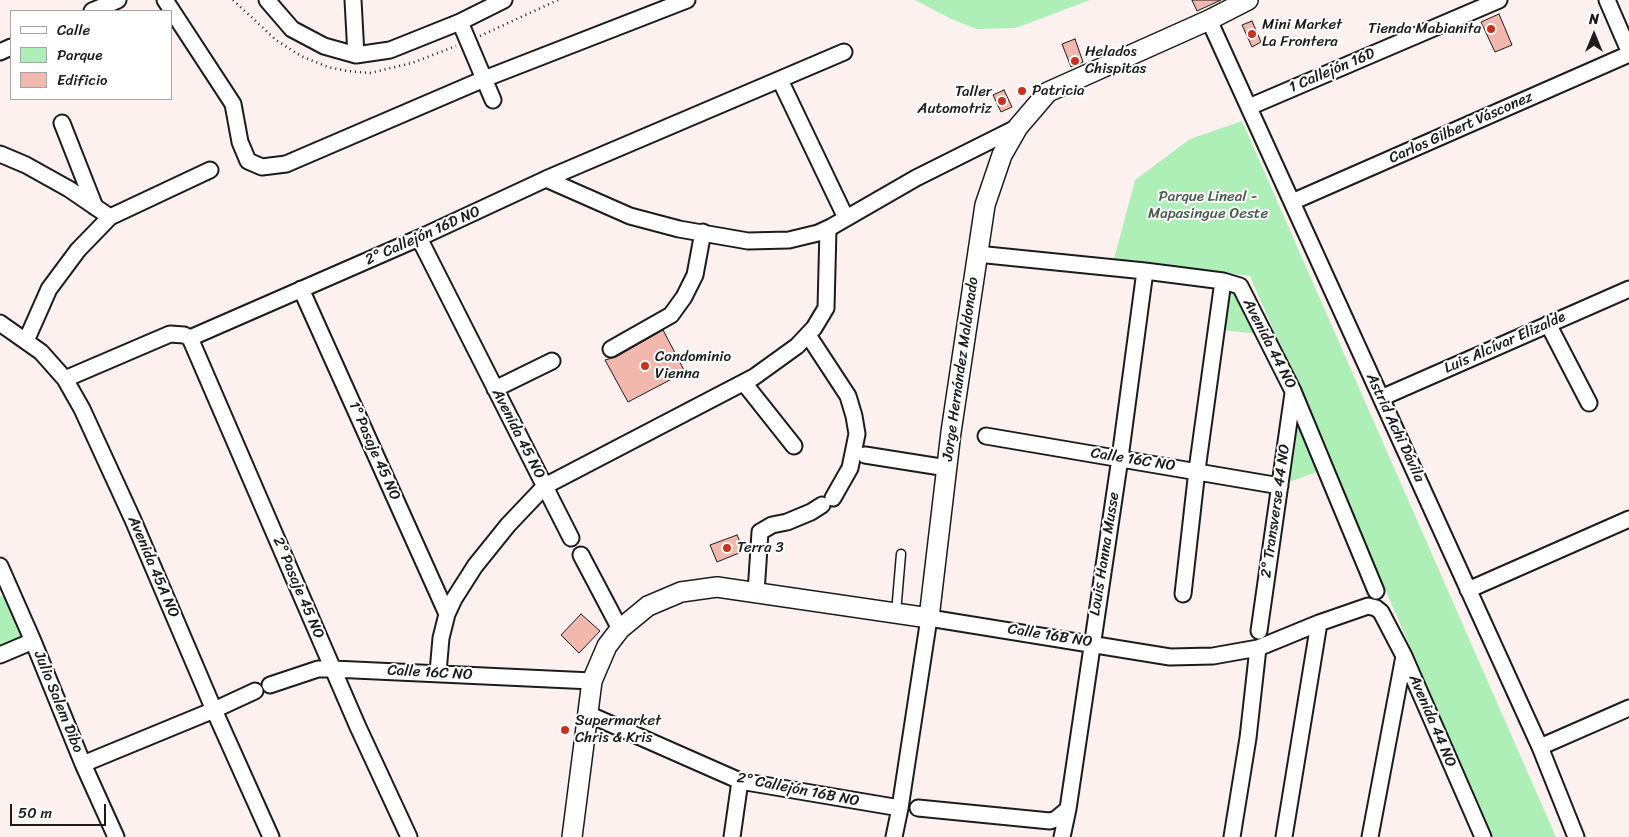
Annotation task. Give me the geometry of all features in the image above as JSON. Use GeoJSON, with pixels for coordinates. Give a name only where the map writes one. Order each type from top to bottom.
{"type":"FeatureCollection","features":[{"type":"Feature","properties":{"kind":"street"},"geometry":{"type":"LineString","coordinates":[[94,10],[118,0]]}},
{"type":"Feature","properties":{"kind":"street"},"geometry":{"type":"LineString","coordinates":[[267,0],[292,29],[324,46],[356,55],[390,50],[460,22],[504,0]]}},
{"type":"Feature","properties":{"kind":"street"},"geometry":{"type":"LineString","coordinates":[[353,0],[356,55]]}},
{"type":"Feature","properties":{"kind":"street"},"geometry":{"type":"LineString","coordinates":[[172,11],[233,104],[240,142],[248,160],[262,167],[286,164],[484,79],[687,0]]}},
{"type":"Feature","properties":{"kind":"street","name":"Jorge Hernández Maldonado"},"geometry":{"type":"LineString","coordinates":[[894,837],[929,618],[947,468],[977,254],[985,205],[1002,156],[1018,127],[1048,92],[1209,20],[1248,0]]}},
{"type":"Feature","properties":{"kind":"street","name":"1 Callejón 16D"},"geometry":{"type":"LineString","coordinates":[[1249,107],[1498,0]]}},
{"type":"Feature","properties":{"kind":"street"},"geometry":{"type":"LineString","coordinates":[[1607,0],[1629,52]]}},
{"type":"Feature","properties":{"kind":"street","name":"Astrid Achi Dávila"},"geometry":{"type":"LineString","coordinates":[[1209,20],[1540,748],[1576,837]]}},
{"type":"Feature","properties":{"kind":"street"},"geometry":{"type":"LineString","coordinates":[[460,22],[493,100]]}},
{"type":"Feature","properties":{"kind":"street","name":"2° Callejón 16D NO"},"geometry":{"type":"LineString","coordinates":[[65,379],[170,334],[184,335],[190,338],[419,238],[546,179],[844,52]]}},
{"type":"Feature","properties":{"kind":"street","name":"Carlos Gilbert Vásconez"},"geometry":{"type":"LineString","coordinates":[[1292,202],[1629,52]]}},
{"type":"Feature","properties":{"kind":"street"},"geometry":{"type":"LineString","coordinates":[[780,80],[846,218]]}},
{"type":"Feature","properties":{"kind":"street"},"geometry":{"type":"LineString","coordinates":[[62,123],[96,207]]}},
{"type":"Feature","properties":{"kind":"street"},"geometry":{"type":"LineString","coordinates":[[546,179],[630,216],[679,229],[748,241],[788,240],[828,228],[916,178],[1018,127]]}},
{"type":"Feature","properties":{"kind":"street"},"geometry":{"type":"LineString","coordinates":[[0,154],[26,165],[60,184],[110,217]]}},
{"type":"Feature","properties":{"kind":"street"},"geometry":{"type":"LineString","coordinates":[[26,341],[49,289],[78,250],[110,217],[210,170]]}},
{"type":"Feature","properties":{"kind":"street"},"geometry":{"type":"LineString","coordinates":[[571,538],[545,486],[744,383],[797,346],[821,319],[826,308],[828,228]]}},
{"type":"Feature","properties":{"kind":"street"},"geometry":{"type":"LineString","coordinates":[[611,348],[671,315],[684,297],[695,275],[703,232]]}},
{"type":"Feature","properties":{"kind":"street","name":"Avenida 45 NO"},"geometry":{"type":"LineString","coordinates":[[419,238],[545,486],[508,525],[475,566],[454,599],[441,638],[438,672]]}},
{"type":"Feature","properties":{"kind":"street","name":"Avenida 44 NO"},"geometry":{"type":"LineString","coordinates":[[977,254],[1145,271],[1223,281],[1240,286],[1293,391],[1376,592]]}},
{"type":"Feature","properties":{"kind":"street","name":"Louis Hanna Musse"},"geometry":{"type":"LineString","coordinates":[[1062,837],[1068,809],[1120,458],[1145,271]]}},
{"type":"Feature","properties":{"kind":"street"},"geometry":{"type":"LineString","coordinates":[[1183,594],[1197,470],[1223,281]]}},
{"type":"Feature","properties":{"kind":"street","name":"1° Pasaje 45 NO"},"geometry":{"type":"LineString","coordinates":[[302,289],[448,614]]}},
{"type":"Feature","properties":{"kind":"street","name":"Luis Alcívar Elizalde"},"geometry":{"type":"LineString","coordinates":[[1381,398],[1629,289]]}},
{"type":"Feature","properties":{"kind":"street","name":"Avenida 45A NO"},"geometry":{"type":"LineString","coordinates":[[0,323],[40,352],[65,379],[82,409],[133,520],[214,710],[271,837]]}},
{"type":"Feature","properties":{"kind":"street"},"geometry":{"type":"LineString","coordinates":[[1548,324],[1589,403]]}},
{"type":"Feature","properties":{"kind":"street"},"geometry":{"type":"LineString","coordinates":[[756,593],[760,532],[772,525],[788,522],[812,512],[828,501],[850,468],[857,434],[848,396],[808,335]]}},
{"type":"Feature","properties":{"kind":"street","name":"2° Pasaje 45 NO"},"geometry":{"type":"LineString","coordinates":[[190,338],[332,669],[409,837]]}},
{"type":"Feature","properties":{"kind":"street"},"geometry":{"type":"LineString","coordinates":[[496,389],[552,361]]}},
{"type":"Feature","properties":{"kind":"street"},"geometry":{"type":"LineString","coordinates":[[744,383],[794,446]]}},
{"type":"Feature","properties":{"kind":"street","name":"2° Transverse 44 NO"},"geometry":{"type":"LineString","coordinates":[[1259,631],[1293,391]]}},
{"type":"Feature","properties":{"kind":"street","name":"Calle 16C NO"},"geometry":{"type":"LineString","coordinates":[[986,436],[1197,470],[1280,486]]}},
{"type":"Feature","properties":{"kind":"street"},"geometry":{"type":"LineString","coordinates":[[865,455],[947,468]]}},
{"type":"Feature","properties":{"kind":"street"},"geometry":{"type":"LineString","coordinates":[[1468,590],[1629,519]]}},
{"type":"Feature","properties":{"kind":"street"},"geometry":{"type":"LineString","coordinates":[[581,555],[620,629]]}},
{"type":"Feature","properties":{"kind":"street","name":"Julio Salem Dibo"},"geometry":{"type":"LineString","coordinates":[[0,566],[6,591],[33,641],[83,764],[116,837]]}},
{"type":"Feature","properties":{"kind":"street","name":"Calle 16B NO"},"geometry":{"type":"LineString","coordinates":[[572,837],[592,681],[607,646],[620,629],[648,606],[681,592],[717,587],[1092,643],[1170,657],[1213,656],[1258,648],[1363,607],[1376,608]]}},
{"type":"Feature","properties":{"kind":"street","name":"Avenida 44 NO"},"geometry":{"type":"LineString","coordinates":[[1376,608],[1381,612],[1404,656],[1483,837]]}},
{"type":"Feature","properties":{"kind":"street"},"geometry":{"type":"LineString","coordinates":[[1284,837],[1319,623]]}},
{"type":"Feature","properties":{"kind":"street"},"geometry":{"type":"LineString","coordinates":[[0,655],[33,641]]}},
{"type":"Feature","properties":{"kind":"street"},"geometry":{"type":"LineString","coordinates":[[1232,837],[1248,738],[1258,648]]}},
{"type":"Feature","properties":{"kind":"street"},"geometry":{"type":"LineString","coordinates":[[1370,837],[1404,656]]}},
{"type":"Feature","properties":{"kind":"street","name":"Calle 16C NO"},"geometry":{"type":"LineString","coordinates":[[270,685],[318,669],[438,672],[592,681]]}},
{"type":"Feature","properties":{"kind":"street"},"geometry":{"type":"LineString","coordinates":[[83,764],[214,710],[254,691]]}},
{"type":"Feature","properties":{"kind":"street"},"geometry":{"type":"LineString","coordinates":[[1540,748],[1629,708]]}},
{"type":"Feature","properties":{"kind":"street","name":"2° Callejón 16B NO"},"geometry":{"type":"LineString","coordinates":[[588,714],[740,781],[900,808]]}},
{"type":"Feature","properties":{"kind":"street"},"geometry":{"type":"LineString","coordinates":[[732,837],[740,781]]}},
{"type":"Feature","properties":{"kind":"street"},"geometry":{"type":"LineString","coordinates":[[918,808],[1050,820],[1056,819],[1068,809]]}},
{"type":"Feature","properties":{"kind":"lane"},"geometry":{"type":"LineString","coordinates":[[896,613],[901,554]]}},
{"type":"Feature","properties":{"kind":"green space"},"geometry":{"type":"Polygon","coordinates":[[[915,0],[1090,0],[1016,28],[977,29],[951,19],[915,0]]]}},
{"type":"Feature","properties":{"kind":"green space","name":"Parque Lineal - Mapasingue Oeste"},"geometry":{"type":"Polygon","coordinates":[[[1242,121],[1556,837],[1492,837],[1250,276],[1114,259],[1135,180],[1190,139],[1242,121]]]}},
{"type":"Feature","properties":{"kind":"green space"},"geometry":{"type":"Polygon","coordinates":[[[1226,287],[1237,288],[1261,334],[1219,330],[1226,287]]]}},
{"type":"Feature","properties":{"kind":"green space"},"geometry":{"type":"Polygon","coordinates":[[[1294,412],[1320,471],[1286,483],[1294,412]]]}},
{"type":"Feature","properties":{"kind":"green space"},"geometry":{"type":"Polygon","coordinates":[[[0,596],[8,597],[25,637],[0,647],[0,596]]]}},
{"type":"Feature","properties":{"kind":"building"},"geometry":{"type":"Polygon","coordinates":[[[1192,0],[1221,0],[1197,11],[1192,0]]]}},
{"type":"Feature","properties":{"kind":"building"},"geometry":{"type":"Polygon","coordinates":[[[1499,14],[1512,45],[1495,52],[1481,22],[1499,14]]]}},
{"type":"Feature","properties":{"kind":"building","name":"Mini Market La Frontera"},"geometry":{"type":"Polygon","coordinates":[[[1252,21],[1261,42],[1252,47],[1242,25],[1252,21]]]}},
{"type":"Feature","properties":{"kind":"building"},"geometry":{"type":"Polygon","coordinates":[[[1075,39],[1083,62],[1071,67],[1062,44],[1075,39]]]}},
{"type":"Feature","properties":{"kind":"building","name":"Taller Automotriz"},"geometry":{"type":"Polygon","coordinates":[[[1004,90],[1012,107],[1001,112],[993,95],[1004,90]]]}},
{"type":"Feature","properties":{"kind":"building","name":"Condominio Vienna"},"geometry":{"type":"Polygon","coordinates":[[[663,330],[685,372],[628,402],[605,360],[616,357],[663,330]]]}},
{"type":"Feature","properties":{"kind":"building","name":"Terra 3"},"geometry":{"type":"Polygon","coordinates":[[[737,535],[744,551],[717,562],[710,545],[737,535]]]}},
{"type":"Feature","properties":{"kind":"building"},"geometry":{"type":"Polygon","coordinates":[[[581,614],[600,631],[579,653],[561,635],[581,614]]]}},
{"type":"Feature","properties":{"kind":"place","name":"Tienda Mabianita"},"geometry":{"type":"Point","coordinates":[1491,29]}},
{"type":"Feature","properties":{"kind":"place","name":"Mini Market La Frontera"},"geometry":{"type":"Point","coordinates":[1252,34]}},
{"type":"Feature","properties":{"kind":"place","name":"Helados Chispitas"},"geometry":{"type":"Point","coordinates":[1075,61]}},
{"type":"Feature","properties":{"kind":"place","name":"Patricia"},"geometry":{"type":"Point","coordinates":[1022,91]}},
{"type":"Feature","properties":{"kind":"place","name":"Taller Automotriz"},"geometry":{"type":"Point","coordinates":[1002,101]}},
{"type":"Feature","properties":{"kind":"place","name":"Condominio Vienna"},"geometry":{"type":"Point","coordinates":[645,366]}},
{"type":"Feature","properties":{"kind":"place","name":"Terra 3"},"geometry":{"type":"Point","coordinates":[727,548]}},
{"type":"Feature","properties":{"kind":"place","name":"Supermarket Chris & Kris"},"geometry":{"type":"Point","coordinates":[565,730]}}]}
